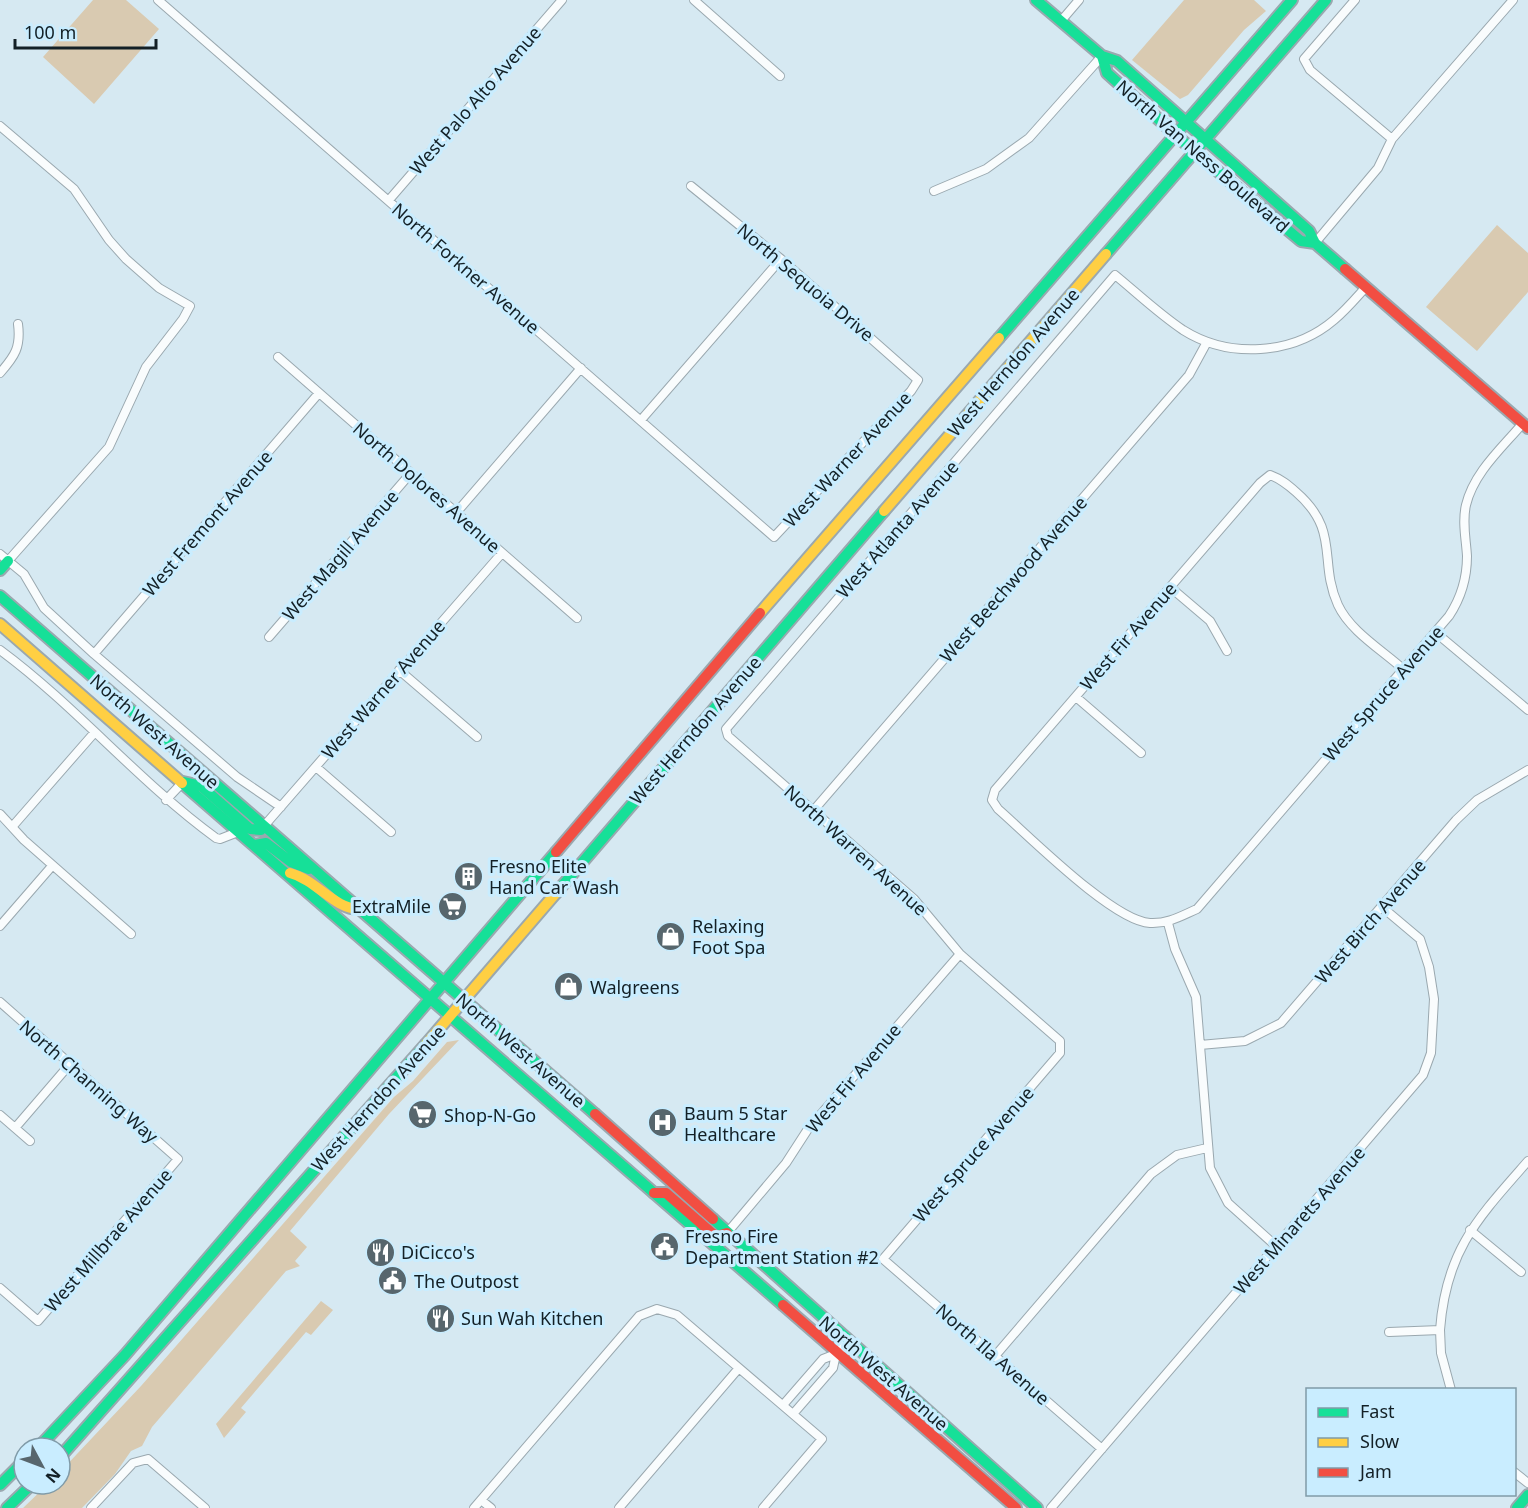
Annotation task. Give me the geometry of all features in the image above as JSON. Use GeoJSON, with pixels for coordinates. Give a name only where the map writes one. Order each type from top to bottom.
{"type":"FeatureCollection","features":[{"type":"Feature","properties":{"kind":"main road","name":"North Van Ness Boulevard"},"geometry":{"type":"LineString","coordinates":[[1036,0],[1102,56],[1117,61],[1309,231],[1315,243],[1526,426]]}},
{"type":"Feature","properties":{"kind":"main road","name":"West Herndon Avenue"},"geometry":{"type":"LineString","coordinates":[[49,1436],[125,1355],[1292,0]]}},
{"type":"Feature","properties":{"kind":"main road","name":"West Herndon Avenue"},"geometry":{"type":"LineString","coordinates":[[72,1444],[121,1392],[464,1001],[827,576],[1196,153],[1326,0]]}},
{"type":"Feature","properties":{"kind":"main road","name":"North Van Ness Boulevard"},"geometry":{"type":"LineString","coordinates":[[1102,56],[1107,73],[1196,153],[1301,241],[1315,243]]}},
{"type":"Feature","properties":{"kind":"main road"},"geometry":{"type":"LineString","coordinates":[[0,570],[4,557]]}},
{"type":"Feature","properties":{"kind":"main road","name":"North West Avenue"},"geometry":{"type":"LineString","coordinates":[[0,596],[444,983],[1037,1508]]}},
{"type":"Feature","properties":{"kind":"main road","name":"North West Avenue"},"geometry":{"type":"LineString","coordinates":[[0,624],[836,1354],[1016,1508]]}},
{"type":"Feature","properties":{"kind":"main road"},"geometry":{"type":"LineString","coordinates":[[183,782],[201,786],[250,829],[261,830],[264,826]]}},
{"type":"Feature","properties":{"kind":"main road"},"geometry":{"type":"LineString","coordinates":[[255,845],[266,843],[291,862],[317,873]]}},
{"type":"Feature","properties":{"kind":"main road"},"geometry":{"type":"LineString","coordinates":[[285,871],[305,877],[346,909],[359,909]]}},
{"type":"Feature","properties":{"kind":"main road"},"geometry":{"type":"LineString","coordinates":[[654,1193],[666,1193],[713,1234],[718,1236],[727,1233]]}},
{"type":"Feature","properties":{"kind":"main road"},"geometry":{"type":"LineString","coordinates":[[0,1485],[12,1473]]}},
{"type":"Feature","properties":{"kind":"main road"},"geometry":{"type":"LineString","coordinates":[[1517,1508],[1528,1495]]}},
{"type":"Feature","properties":{"kind":"main road"},"geometry":{"type":"LineString","coordinates":[[7,1508],[20,1496]]}},
{"type":"Feature","properties":{"kind":"street","name":"North Forkner Avenue"},"geometry":{"type":"LineString","coordinates":[[159,0],[774,537]]}},
{"type":"Feature","properties":{"kind":"street","name":"West Palo Alto Avenue"},"geometry":{"type":"LineString","coordinates":[[388,200],[562,0]]}},
{"type":"Feature","properties":{"kind":"street"},"geometry":{"type":"LineString","coordinates":[[694,0],[780,76]]}},
{"type":"Feature","properties":{"kind":"street"},"geometry":{"type":"LineString","coordinates":[[1061,21],[1079,0]]}},
{"type":"Feature","properties":{"kind":"street"},"geometry":{"type":"LineString","coordinates":[[1355,0],[1304,59],[1310,70],[1392,139]]}},
{"type":"Feature","properties":{"kind":"street"},"geometry":{"type":"LineString","coordinates":[[1315,243],[1377,168],[1392,139],[1513,0]]}},
{"type":"Feature","properties":{"kind":"street"},"geometry":{"type":"LineString","coordinates":[[934,191],[986,169],[1029,138],[1102,56]]}},
{"type":"Feature","properties":{"kind":"street"},"geometry":{"type":"LineString","coordinates":[[0,126],[74,189],[109,240],[126,259],[159,288],[190,306],[183,319],[146,366],[109,447],[4,557],[24,574],[44,608],[94,654],[237,777],[281,807]]}},
{"type":"Feature","properties":{"kind":"street","name":"North Sequoia Drive"},"geometry":{"type":"LineString","coordinates":[[691,186],[781,259],[918,380]]}},
{"type":"Feature","properties":{"kind":"street"},"geometry":{"type":"LineString","coordinates":[[641,420],[781,259]]}},
{"type":"Feature","properties":{"kind":"street","name":"West Atlanta Avenue"},"geometry":{"type":"LineString","coordinates":[[726,729],[1115,275],[1173,323],[1207,342]]}},
{"type":"Feature","properties":{"kind":"street"},"geometry":{"type":"LineString","coordinates":[[1207,342],[1243,349],[1279,347],[1298,342],[1333,321],[1366,287]]}},
{"type":"Feature","properties":{"kind":"street"},"geometry":{"type":"LineString","coordinates":[[0,373],[18,348],[20,342],[18,324]]}},
{"type":"Feature","properties":{"kind":"street","name":"West Beechwood Avenue"},"geometry":{"type":"LineString","coordinates":[[813,811],[1188,375],[1207,342]]}},
{"type":"Feature","properties":{"kind":"street","name":"North Dolores Avenue"},"geometry":{"type":"LineString","coordinates":[[278,357],[577,618]]}},
{"type":"Feature","properties":{"kind":"street"},"geometry":{"type":"LineString","coordinates":[[456,513],[581,368]]}},
{"type":"Feature","properties":{"kind":"street","name":"West Warner Avenue"},"geometry":{"type":"LineString","coordinates":[[774,537],[911,391],[918,380]]}},
{"type":"Feature","properties":{"kind":"street","name":"West Fremont Avenue"},"geometry":{"type":"LineString","coordinates":[[94,654],[320,393]]}},
{"type":"Feature","properties":{"kind":"street","name":"West Spruce Avenue"},"geometry":{"type":"LineString","coordinates":[[1168,923],[1197,909],[1456,606],[1464,582],[1467,556],[1464,522],[1471,490],[1489,463],[1526,426]]}},
{"type":"Feature","properties":{"kind":"street","name":"West Magill Avenue"},"geometry":{"type":"LineString","coordinates":[[269,637],[410,474]]}},
{"type":"Feature","properties":{"kind":"street","name":"West Fir Avenue"},"geometry":{"type":"LineString","coordinates":[[1168,923],[1134,920],[1112,908],[998,809],[992,800],[995,790],[1260,483],[1270,475],[1280,478],[1307,501],[1322,523],[1326,535],[1334,594],[1346,618],[1403,669]]}},
{"type":"Feature","properties":{"kind":"street","name":"West Warner Avenue"},"geometry":{"type":"LineString","coordinates":[[264,826],[502,552]]}},
{"type":"Feature","properties":{"kind":"street"},"geometry":{"type":"LineString","coordinates":[[1170,587],[1210,621],[1227,651]]}},
{"type":"Feature","properties":{"kind":"street"},"geometry":{"type":"LineString","coordinates":[[1435,632],[1528,710]]}},
{"type":"Feature","properties":{"kind":"street"},"geometry":{"type":"LineString","coordinates":[[0,650],[95,732],[166,800],[216,838],[238,832]]}},
{"type":"Feature","properties":{"kind":"street"},"geometry":{"type":"LineString","coordinates":[[399,670],[477,737]]}},
{"type":"Feature","properties":{"kind":"street"},"geometry":{"type":"LineString","coordinates":[[1076,697],[1141,753]]}},
{"type":"Feature","properties":{"kind":"street","name":"North Warren Avenue"},"geometry":{"type":"LineString","coordinates":[[726,729],[729,735],[813,811],[914,899],[960,954],[1060,1041],[1061,1047]]}},
{"type":"Feature","properties":{"kind":"street"},"geometry":{"type":"LineString","coordinates":[[12,827],[95,732]]}},
{"type":"Feature","properties":{"kind":"street"},"geometry":{"type":"LineString","coordinates":[[316,766],[391,832]]}},
{"type":"Feature","properties":{"kind":"street","name":"West Birch Avenue"},"geometry":{"type":"LineString","coordinates":[[1200,1045],[1245,1041],[1281,1023],[1456,820],[1478,800],[1528,770]]}},
{"type":"Feature","properties":{"kind":"street"},"geometry":{"type":"LineString","coordinates":[[166,800],[183,782]]}},
{"type":"Feature","properties":{"kind":"street"},"geometry":{"type":"LineString","coordinates":[[0,814],[52,866],[131,934]]}},
{"type":"Feature","properties":{"kind":"street"},"geometry":{"type":"LineString","coordinates":[[0,926],[52,866]]}},
{"type":"Feature","properties":{"kind":"street","name":"West Minarets Avenue"},"geometry":{"type":"LineString","coordinates":[[1051,1508],[1423,1075],[1431,1053],[1434,999],[1429,967],[1420,939],[1382,907]]}},
{"type":"Feature","properties":{"kind":"street"},"geometry":{"type":"LineString","coordinates":[[1168,923],[1175,949],[1196,997],[1210,1167],[1221,1194],[1237,1212],[1276,1246]]}},
{"type":"Feature","properties":{"kind":"street","name":"West Fir Avenue"},"geometry":{"type":"LineString","coordinates":[[727,1233],[786,1164],[808,1129],[960,954]]}},
{"type":"Feature","properties":{"kind":"street","name":"North Channing Way"},"geometry":{"type":"LineString","coordinates":[[0,1002],[178,1159]]}},
{"type":"Feature","properties":{"kind":"street","name":"West Spruce Avenue"},"geometry":{"type":"LineString","coordinates":[[883,1259],[1060,1053],[1061,1047]]}},
{"type":"Feature","properties":{"kind":"street"},"geometry":{"type":"LineString","coordinates":[[15,1128],[70,1064]]}},
{"type":"Feature","properties":{"kind":"street"},"geometry":{"type":"LineString","coordinates":[[0,1114],[30,1141]]}},
{"type":"Feature","properties":{"kind":"street"},"geometry":{"type":"LineString","coordinates":[[995,1356],[1151,1174],[1177,1155],[1207,1148]]}},
{"type":"Feature","properties":{"kind":"street","name":"West Millbrae Avenue"},"geometry":{"type":"LineString","coordinates":[[0,1288],[38,1321],[178,1159]]}},
{"type":"Feature","properties":{"kind":"street"},"geometry":{"type":"LineString","coordinates":[[1451,1388],[1441,1353],[1440,1330],[1449,1275],[1470,1230],[1528,1161]]}},
{"type":"Feature","properties":{"kind":"street"},"geometry":{"type":"LineString","coordinates":[[1470,1230],[1521,1272]]}},
{"type":"Feature","properties":{"kind":"street","name":"North Ila Avenue"},"geometry":{"type":"LineString","coordinates":[[883,1259],[1102,1449]]}},
{"type":"Feature","properties":{"kind":"street"},"geometry":{"type":"LineString","coordinates":[[474,1508],[639,1316],[657,1309],[677,1315],[822,1439],[763,1508]]}},
{"type":"Feature","properties":{"kind":"street"},"geometry":{"type":"LineString","coordinates":[[1389,1332],[1440,1330]]}},
{"type":"Feature","properties":{"kind":"street"},"geometry":{"type":"LineString","coordinates":[[783,1405],[823,1359],[836,1354],[848,1341]]}},
{"type":"Feature","properties":{"kind":"street"},"geometry":{"type":"LineString","coordinates":[[793,1414],[833,1368],[836,1354]]}},
{"type":"Feature","properties":{"kind":"street"},"geometry":{"type":"LineString","coordinates":[[619,1508],[739,1368]]}},
{"type":"Feature","properties":{"kind":"street"},"geometry":{"type":"LineString","coordinates":[[91,1508],[133,1463],[148,1459],[205,1508]]}},
{"type":"Feature","properties":{"kind":"street"},"geometry":{"type":"LineString","coordinates":[[1516,1473],[1528,1483]]}},
{"type":"Feature","properties":{"kind":"street"},"geometry":{"type":"LineString","coordinates":[[481,1500],[491,1508]]}},
{"type":"Feature","properties":{"kind":"shaded area"},"geometry":{"type":"Polygon","coordinates":[[[93,0],[126,0],[159,29],[94,104],[43,57],[93,0]]]}},
{"type":"Feature","properties":{"kind":"shaded area"},"geometry":{"type":"Polygon","coordinates":[[[1184,0],[1254,0],[1266,11],[1244,30],[1188,95],[1180,99],[1132,60],[1184,0]]]}},
{"type":"Feature","properties":{"kind":"shaded area"},"geometry":{"type":"Polygon","coordinates":[[[1497,225],[1528,253],[1528,292],[1477,351],[1426,307],[1497,225]]]}},
{"type":"Feature","properties":{"kind":"shaded area"},"geometry":{"type":"Polygon","coordinates":[[[459,1040],[389,1114],[290,1231],[307,1247],[295,1261],[300,1266],[286,1271],[152,1427],[142,1446],[131,1451],[115,1474],[82,1508],[23,1508],[36,1496],[72,1496],[72,1459],[141,1386],[394,1097],[413,1081],[447,1042],[459,1040]]]}},
{"type":"Feature","properties":{"kind":"shaded area"},"geometry":{"type":"Polygon","coordinates":[[[321,1301],[333,1310],[311,1335],[306,1332],[241,1408],[246,1412],[224,1438],[216,1424],[321,1301]]]}},
{"type":"Feature","properties":{"kind":"traffic: fast"},"geometry":{"type":"LineString","coordinates":[[1036,0],[1102,56],[1117,61],[1309,231],[1315,243],[1345,269]]}},
{"type":"Feature","properties":{"kind":"traffic: fast"},"geometry":{"type":"LineString","coordinates":[[999,338],[1292,0]]}},
{"type":"Feature","properties":{"kind":"traffic: fast"},"geometry":{"type":"LineString","coordinates":[[1106,254],[1326,0]]}},
{"type":"Feature","properties":{"kind":"traffic: fast"},"geometry":{"type":"LineString","coordinates":[[1102,56],[1107,73],[1196,153],[1301,241],[1315,243]]}},
{"type":"Feature","properties":{"kind":"traffic: fast"},"geometry":{"type":"LineString","coordinates":[[556,893],[884,511]]}},
{"type":"Feature","properties":{"kind":"traffic: fast"},"geometry":{"type":"LineString","coordinates":[[0,570],[8,561]]}},
{"type":"Feature","properties":{"kind":"traffic: fast"},"geometry":{"type":"LineString","coordinates":[[0,596],[595,1114]]}},
{"type":"Feature","properties":{"kind":"traffic: fast"},"geometry":{"type":"LineString","coordinates":[[183,782],[201,786],[250,829],[261,830],[264,826]]}},
{"type":"Feature","properties":{"kind":"traffic: fast"},"geometry":{"type":"LineString","coordinates":[[182,783],[783,1305]]}},
{"type":"Feature","properties":{"kind":"traffic: fast"},"geometry":{"type":"LineString","coordinates":[[255,845],[266,843],[291,862],[309,869]]}},
{"type":"Feature","properties":{"kind":"traffic: fast"},"geometry":{"type":"LineString","coordinates":[[49,1436],[125,1355],[556,852]]}},
{"type":"Feature","properties":{"kind":"traffic: fast"},"geometry":{"type":"LineString","coordinates":[[72,1443],[426,1044]]}},
{"type":"Feature","properties":{"kind":"traffic: fast"},"geometry":{"type":"LineString","coordinates":[[713,1219],[1037,1508]]}},
{"type":"Feature","properties":{"kind":"traffic: fast"},"geometry":{"type":"LineString","coordinates":[[0,1485],[12,1473]]}},
{"type":"Feature","properties":{"kind":"traffic: fast"},"geometry":{"type":"LineString","coordinates":[[1517,1508],[1528,1495]]}},
{"type":"Feature","properties":{"kind":"traffic: fast"},"geometry":{"type":"LineString","coordinates":[[7,1508],[20,1496]]}},
{"type":"Feature","properties":{"kind":"traffic: slow"},"geometry":{"type":"LineString","coordinates":[[884,511],[1106,254]]}},
{"type":"Feature","properties":{"kind":"traffic: slow"},"geometry":{"type":"LineString","coordinates":[[760,613],[999,338]]}},
{"type":"Feature","properties":{"kind":"traffic: slow"},"geometry":{"type":"LineString","coordinates":[[0,624],[182,783]]}},
{"type":"Feature","properties":{"kind":"traffic: slow"},"geometry":{"type":"LineString","coordinates":[[290,873],[309,882],[341,904],[359,909]]}},
{"type":"Feature","properties":{"kind":"traffic: slow"},"geometry":{"type":"LineString","coordinates":[[426,1044],[556,893]]}},
{"type":"Feature","properties":{"kind":"traffic: jam"},"geometry":{"type":"LineString","coordinates":[[1345,269],[1528,428]]}},
{"type":"Feature","properties":{"kind":"traffic: jam"},"geometry":{"type":"LineString","coordinates":[[556,852],[760,613]]}},
{"type":"Feature","properties":{"kind":"traffic: jam"},"geometry":{"type":"LineString","coordinates":[[595,1114],[713,1219]]}},
{"type":"Feature","properties":{"kind":"traffic: jam"},"geometry":{"type":"LineString","coordinates":[[654,1193],[666,1193],[713,1234],[718,1236],[727,1233]]}},
{"type":"Feature","properties":{"kind":"traffic: jam"},"geometry":{"type":"LineString","coordinates":[[783,1305],[1016,1508]]}},
{"type":"Feature","properties":{"kind":"place","name":"Fresno Elite Hand Car Wash"},"geometry":{"type":"Point","coordinates":[468,876]}},
{"type":"Feature","properties":{"kind":"place","name":"ExtraMile"},"geometry":{"type":"Point","coordinates":[452,906]}},
{"type":"Feature","properties":{"kind":"place","name":"Relaxing Foot Spa"},"geometry":{"type":"Point","coordinates":[671,936]}},
{"type":"Feature","properties":{"kind":"place","name":"Walgreens"},"geometry":{"type":"Point","coordinates":[569,987]}},
{"type":"Feature","properties":{"kind":"place","name":"Shop-N-Go"},"geometry":{"type":"Point","coordinates":[423,1115]}},
{"type":"Feature","properties":{"kind":"place","name":"Baum 5 Star Healthcare"},"geometry":{"type":"Point","coordinates":[663,1123]}},
{"type":"Feature","properties":{"kind":"place","name":"Fresno Fire Department Station #2"},"geometry":{"type":"Point","coordinates":[664,1246]}},
{"type":"Feature","properties":{"kind":"place","name":"DiCicco's"},"geometry":{"type":"Point","coordinates":[380,1252]}},
{"type":"Feature","properties":{"kind":"place","name":"The Outpost"},"geometry":{"type":"Point","coordinates":[393,1281]}},
{"type":"Feature","properties":{"kind":"place","name":"Sun Wah Kitchen"},"geometry":{"type":"Point","coordinates":[440,1318]}}]}
